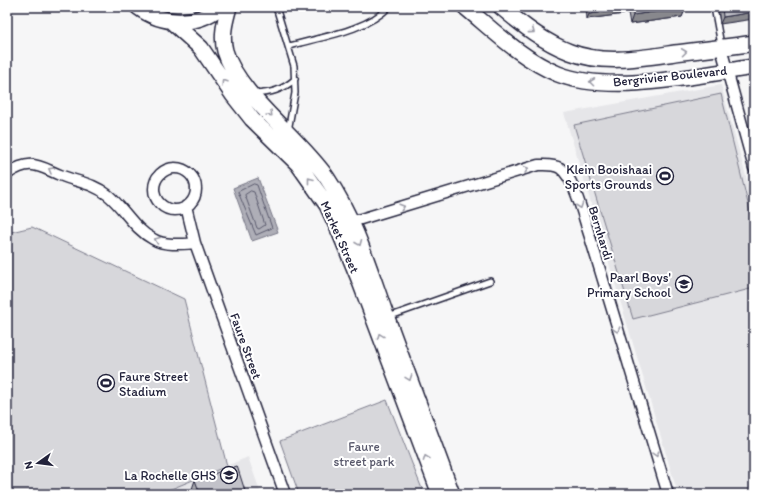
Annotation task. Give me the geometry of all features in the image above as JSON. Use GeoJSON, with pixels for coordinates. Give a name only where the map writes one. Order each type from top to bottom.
{"type":"FeatureCollection","features":[{"type":"Feature","properties":{"kind":"main road"},"geometry":{"type":"LineString","coordinates":[[138,7],[157,18],[171,22],[195,20],[206,16],[220,7]]}},
{"type":"Feature","properties":{"kind":"main road","name":"Market Street"},"geometry":{"type":"LineString","coordinates":[[229,7],[224,30],[225,51],[235,72],[252,94],[303,147],[326,177],[341,201],[351,222],[452,494]]}},
{"type":"Feature","properties":{"kind":"main road","name":"Bergrivier Boulevard"},"geometry":{"type":"LineString","coordinates":[[464,7],[524,56],[559,74],[575,79],[615,84],[643,82],[754,67]]}},
{"type":"Feature","properties":{"kind":"main road","name":"Bergrivier Boulevard"},"geometry":{"type":"LineString","coordinates":[[501,7],[534,33],[555,46],[571,53],[592,58],[617,59],[646,57],[754,43]]}},
{"type":"Feature","properties":{"kind":"main road","name":"Market Street"},"geometry":{"type":"LineString","coordinates":[[171,22],[201,48],[238,101],[252,118],[298,164],[327,205],[359,279],[440,494]]}},
{"type":"Feature","properties":{"kind":"street"},"geometry":{"type":"LineString","coordinates":[[721,48],[750,138],[754,168]]}},
{"type":"Feature","properties":{"kind":"street"},"geometry":{"type":"LineString","coordinates":[[7,172],[24,166],[36,164],[41,165],[60,175],[84,182],[101,190],[152,239],[164,243],[195,243]]}},
{"type":"Feature","properties":{"kind":"street","name":"Bernhardi"},"geometry":{"type":"LineString","coordinates":[[351,222],[538,165],[550,165],[560,168],[569,180],[576,195],[590,237],[668,494]]}},
{"type":"Feature","properties":{"kind":"street"},"geometry":{"type":"LineString","coordinates":[[171,168],[179,168],[192,178],[195,185],[195,193],[192,201],[186,206],[178,209],[170,209],[162,206],[157,200],[154,192],[154,184],[157,176],[163,171],[171,168]]}},
{"type":"Feature","properties":{"kind":"street","name":"Faure Street"},"geometry":{"type":"LineString","coordinates":[[186,206],[195,243],[285,494]]}},
{"type":"Feature","properties":{"kind":"lane"},"geometry":{"type":"LineString","coordinates":[[289,46],[362,25],[375,18],[389,7]]}},
{"type":"Feature","properties":{"kind":"lane"},"geometry":{"type":"LineString","coordinates":[[714,7],[721,48]]}},
{"type":"Feature","properties":{"kind":"lane"},"geometry":{"type":"LineString","coordinates":[[278,8],[289,46],[295,79],[293,111],[288,132]]}},
{"type":"Feature","properties":{"kind":"lane"},"geometry":{"type":"LineString","coordinates":[[252,94],[279,90],[287,87],[295,79]]}},
{"type":"Feature","properties":{"kind":"lane"},"geometry":{"type":"LineString","coordinates":[[387,318],[490,281]]}},
{"type":"Feature","properties":{"kind":"shaded area","name":"Paarl Boys' Primary School"},"geometry":{"type":"Polygon","coordinates":[[[721,85],[754,206],[754,494],[678,494],[564,113],[721,85]]]}},
{"type":"Feature","properties":{"kind":"shaded area","name":"La Rochelle GHS"},"geometry":{"type":"Polygon","coordinates":[[[248,457],[261,494],[158,494],[248,457]]]}},
{"type":"Feature","properties":{"kind":"green space","name":"Klein Booishaai Sports Grounds"},"geometry":{"type":"Polygon","coordinates":[[[721,94],[754,228],[754,288],[633,319],[574,125],[721,94]]]}},
{"type":"Feature","properties":{"kind":"green space","name":"Faure Street Stadium"},"geometry":{"type":"Polygon","coordinates":[[[32,227],[184,299],[227,466],[159,494],[7,494],[7,233],[32,227]]]}},
{"type":"Feature","properties":{"kind":"green space","name":"Faure street park"},"geometry":{"type":"Polygon","coordinates":[[[387,400],[424,494],[299,494],[280,441],[387,400]]]}},
{"type":"Feature","properties":{"kind":"water"},"geometry":{"type":"Polygon","coordinates":[[[258,178],[278,232],[252,241],[233,188],[258,178]]]}},
{"type":"Feature","properties":{"kind":"building"},"geometry":{"type":"Polygon","coordinates":[[[588,7],[626,7],[626,9],[589,14],[588,7]]]}},
{"type":"Feature","properties":{"kind":"building"},"geometry":{"type":"Polygon","coordinates":[[[632,7],[686,7],[633,15],[632,7]]]}},
{"type":"Feature","properties":{"kind":"building"},"geometry":{"type":"Polygon","coordinates":[[[722,7],[754,7],[754,12],[723,17],[722,7]]]}},
{"type":"Feature","properties":{"kind":"building"},"geometry":{"type":"Polygon","coordinates":[[[237,466],[246,494],[200,494],[195,480],[237,466]]]}},
{"type":"Feature","properties":{"kind":"place","name":"Klein Booishaai Sports Grounds"},"geometry":{"type":"Point","coordinates":[665,176]}},
{"type":"Feature","properties":{"kind":"place","name":"Paarl Boys' Primary School"},"geometry":{"type":"Point","coordinates":[684,284]}},
{"type":"Feature","properties":{"kind":"place","name":"Faure Street Stadium"},"geometry":{"type":"Point","coordinates":[106,383]}},
{"type":"Feature","properties":{"kind":"place","name":"La Rochelle GHS"},"geometry":{"type":"Point","coordinates":[229,475]}}]}
